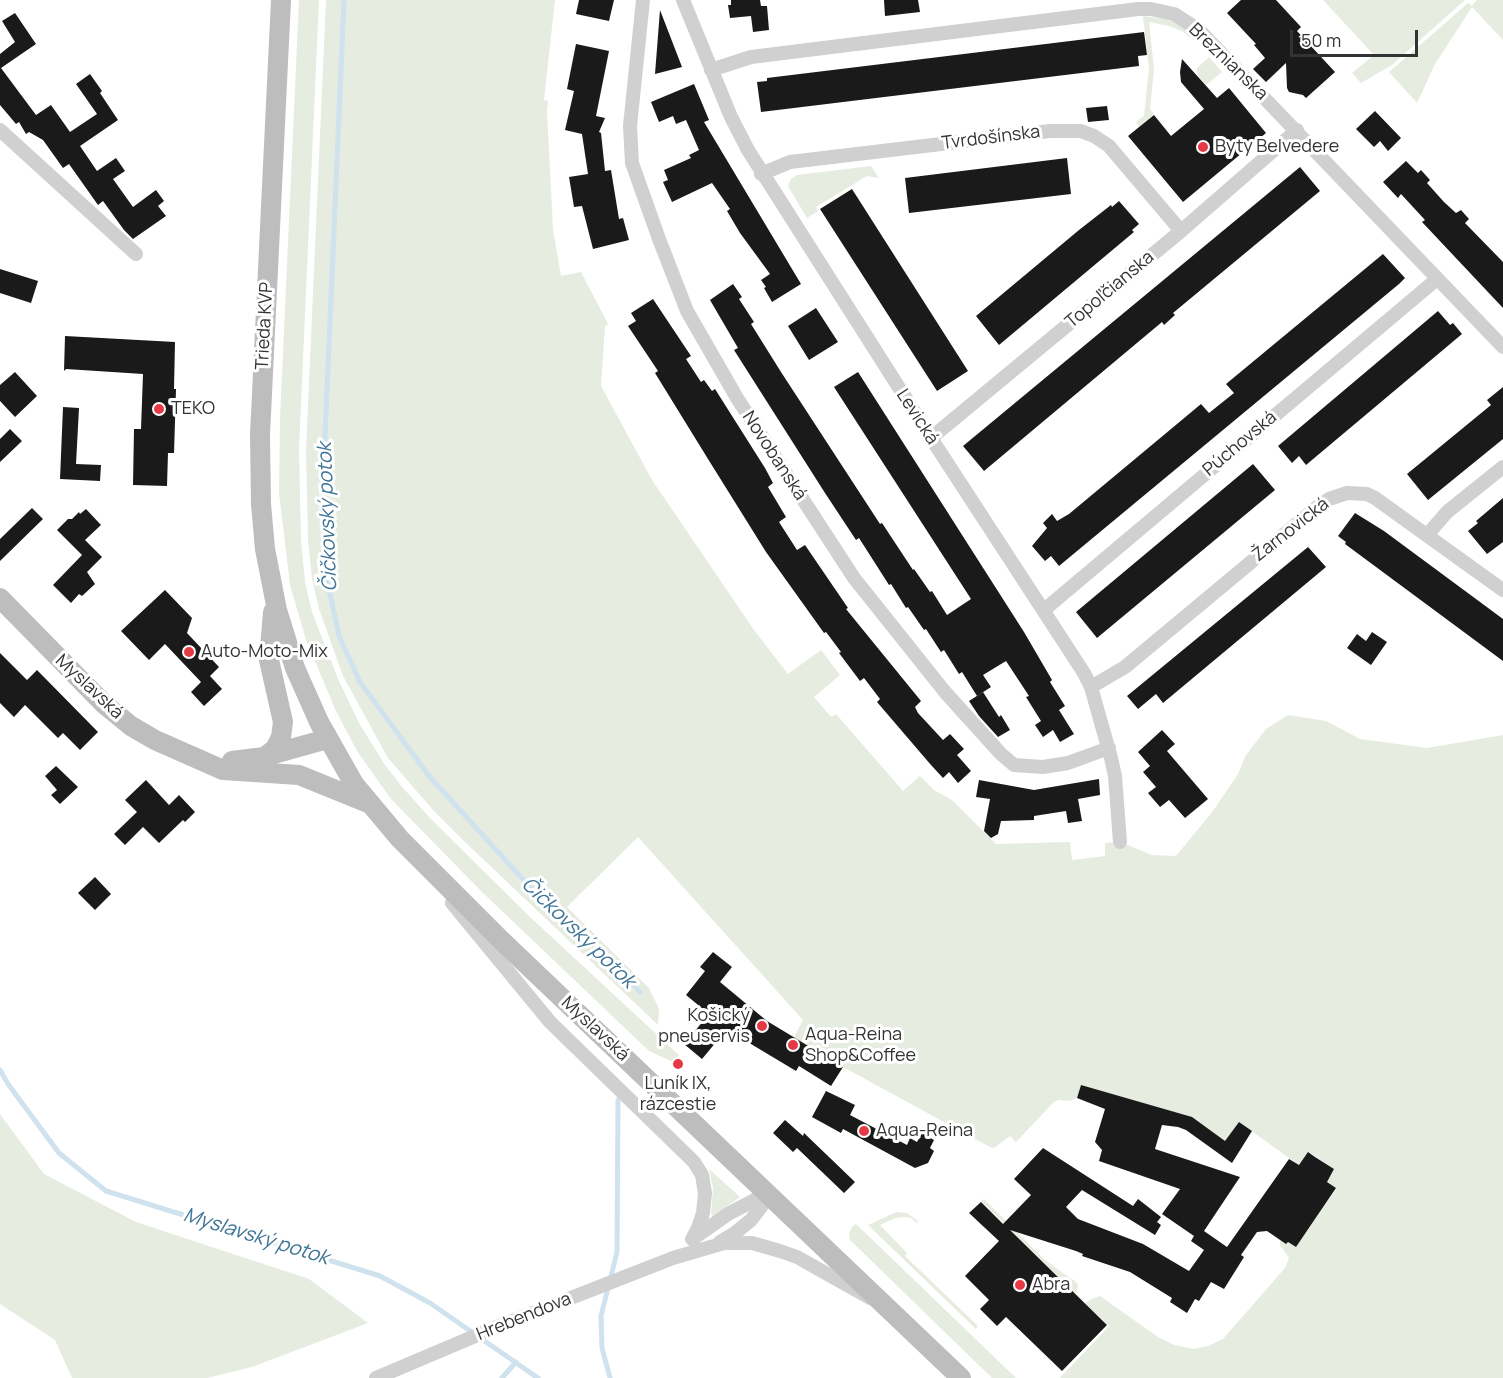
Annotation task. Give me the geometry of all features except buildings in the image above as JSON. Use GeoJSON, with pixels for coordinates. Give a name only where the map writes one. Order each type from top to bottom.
{"type":"FeatureCollection","features":[{"type":"Feature","properties":{"kind":"street","name":"Trieda KVP"},"geometry":{"type":"LineString","coordinates":[[281,0],[260,456],[265,549],[273,591],[289,648],[307,697],[327,740],[368,802]]}},
{"type":"Feature","properties":{"kind":"street","name":"Novobanská"},"geometry":{"type":"LineString","coordinates":[[643,0],[630,126],[632,163],[687,311],[737,398],[854,578],[945,692],[1001,754],[1014,765],[1043,767],[1068,763],[1109,748]]}},
{"type":"Feature","properties":{"kind":"street","name":"Levická"},"geometry":{"type":"LineString","coordinates":[[683,0],[735,126],[761,174],[1076,659],[1091,687],[1115,776],[1120,842]]}},
{"type":"Feature","properties":{"kind":"street","name":"Breznianska"},"geometry":{"type":"LineString","coordinates":[[711,70],[751,57],[1126,10],[1151,9],[1174,14],[1193,25],[1292,135],[1503,347]]}},
{"type":"Feature","properties":{"kind":"street"},"geometry":{"type":"LineString","coordinates":[[0,130],[136,254]]}},
{"type":"Feature","properties":{"kind":"street","name":"Tvrdošínska"},"geometry":{"type":"LineString","coordinates":[[761,174],[790,162],[1050,131],[1081,131],[1109,146],[1181,231]]}},
{"type":"Feature","properties":{"kind":"street","name":"Topoľčianska"},"geometry":{"type":"LineString","coordinates":[[931,438],[1181,231],[1292,135]]}},
{"type":"Feature","properties":{"kind":"street","name":"Púchovská"},"geometry":{"type":"LineString","coordinates":[[1044,610],[1437,279]]}},
{"type":"Feature","properties":{"kind":"street"},"geometry":{"type":"LineString","coordinates":[[1428,534],[1448,512],[1503,467]]}},
{"type":"Feature","properties":{"kind":"street","name":"Žarnovická"},"geometry":{"type":"LineString","coordinates":[[1091,687],[1125,667],[1329,499],[1347,493],[1367,494],[1428,534],[1503,590]]}},
{"type":"Feature","properties":{"kind":"street"},"geometry":{"type":"LineString","coordinates":[[264,757],[277,745],[283,727],[269,660],[273,591]]}},
{"type":"Feature","properties":{"kind":"street","name":"Myslavská"},"geometry":{"type":"LineString","coordinates":[[0,598],[62,663],[119,717],[155,740],[191,757],[230,771],[293,774],[368,802],[400,839],[494,933],[961,1378]]}},
{"type":"Feature","properties":{"kind":"street","name":"Myslavská"},"geometry":{"type":"LineString","coordinates":[[191,757],[226,761],[251,760],[327,740]]}},
{"type":"Feature","properties":{"kind":"street"},"geometry":{"type":"LineString","coordinates":[[400,839],[550,1022],[694,1162],[702,1175],[705,1193],[700,1223],[692,1239]]}},
{"type":"Feature","properties":{"kind":"street"},"geometry":{"type":"LineString","coordinates":[[673,1258],[692,1239],[723,1217],[768,1193]]}},
{"type":"Feature","properties":{"kind":"street"},"geometry":{"type":"LineString","coordinates":[[710,1247],[743,1226],[757,1213],[768,1193]]}},
{"type":"Feature","properties":{"kind":"street"},"geometry":{"type":"LineString","coordinates":[[710,1247],[733,1242],[768,1247],[797,1257],[885,1307]]}},
{"type":"Feature","properties":{"kind":"street","name":"Hrebendova"},"geometry":{"type":"LineString","coordinates":[[376,1378],[598,1287],[673,1258],[710,1247]]}},
{"type":"Feature","properties":{"kind":"shaded area"},"geometry":{"type":"Polygon","coordinates":[[[299,0],[319,0],[299,449],[301,540],[305,582],[312,612],[338,679],[359,723],[385,765],[403,788],[529,916],[679,1055],[673,1062],[649,1051],[482,892],[391,799],[357,751],[336,711],[306,640],[290,585],[279,493],[280,419],[299,0]]]}},
{"type":"Feature","properties":{"kind":"shaded area"},"geometry":{"type":"Polygon","coordinates":[[[326,0],[555,0],[544,100],[548,101],[553,229],[561,276],[581,272],[608,324],[605,326],[601,386],[652,480],[754,630],[788,674],[821,650],[840,675],[814,697],[831,717],[836,714],[903,791],[920,776],[934,790],[952,800],[996,844],[1070,842],[1072,860],[1105,856],[1105,843],[1120,842],[1152,855],[1176,856],[1213,811],[1238,774],[1246,755],[1266,729],[1288,715],[1326,721],[1360,739],[1427,748],[1503,735],[1503,1378],[1060,1378],[1109,1326],[1085,1303],[1100,1296],[1158,1337],[1174,1345],[1194,1349],[1223,1339],[1285,1268],[1289,1258],[1280,1245],[1280,1239],[1296,1247],[1336,1189],[1327,1182],[1334,1169],[1309,1152],[1299,1165],[1239,1122],[1225,1142],[1190,1117],[1081,1085],[1077,1098],[1054,1102],[1016,1142],[1010,1136],[994,1148],[990,1147],[843,1067],[794,1037],[803,1020],[638,837],[567,907],[649,988],[659,1009],[658,1025],[467,844],[433,810],[388,758],[343,676],[319,609],[312,579],[308,540],[306,450],[326,0]]]}},
{"type":"Feature","properties":{"kind":"shaded area"},"geometry":{"type":"Polygon","coordinates":[[[1323,0],[1465,0],[1392,65],[1361,83],[1352,73],[1374,55],[1323,0]]]}},
{"type":"Feature","properties":{"kind":"shaded area"},"geometry":{"type":"Polygon","coordinates":[[[1477,0],[1503,0],[1503,40],[1472,7],[1435,64],[1417,103],[1389,72],[1468,3],[1472,6],[1477,0]]]}},
{"type":"Feature","properties":{"kind":"shaded area"},"geometry":{"type":"Polygon","coordinates":[[[1143,16],[1166,19],[1179,24],[1189,31],[1190,38],[1182,31],[1149,22],[1154,69],[1150,109],[1154,114],[1139,127],[1136,122],[1144,116],[1149,69],[1143,16]]]}},
{"type":"Feature","properties":{"kind":"shaded area"},"geometry":{"type":"Polygon","coordinates":[[[1209,57],[1222,72],[1206,85],[1198,76],[1196,69],[1209,57]]]}},
{"type":"Feature","properties":{"kind":"shaded area"},"geometry":{"type":"Polygon","coordinates":[[[871,166],[879,178],[867,176],[816,207],[818,211],[807,218],[788,186],[791,179],[797,175],[871,166]]]}},
{"type":"Feature","properties":{"kind":"shaded area"},"geometry":{"type":"Polygon","coordinates":[[[0,1114],[44,1174],[136,1222],[309,1279],[368,1323],[252,1367],[207,1378],[72,1378],[55,1340],[0,1304],[0,1114]]]}},
{"type":"Feature","properties":{"kind":"shaded area"},"geometry":{"type":"Polygon","coordinates":[[[709,1169],[740,1197],[713,1216],[711,1214],[713,1188],[709,1169]]]}},
{"type":"Feature","properties":{"kind":"shaded area"},"geometry":{"type":"Polygon","coordinates":[[[984,1199],[1046,1261],[1076,1282],[1078,1286],[1076,1294],[981,1201],[984,1199]]]}},
{"type":"Feature","properties":{"kind":"shaded area"},"geometry":{"type":"Polygon","coordinates":[[[896,1212],[907,1213],[918,1221],[917,1223],[911,1218],[904,1217],[895,1218],[880,1225],[907,1253],[905,1256],[978,1326],[976,1329],[868,1225],[896,1212]]]}},
{"type":"Feature","properties":{"kind":"shaded area"},"geometry":{"type":"Polygon","coordinates":[[[856,1224],[1016,1378],[992,1378],[850,1240],[849,1234],[856,1224]]]}},
{"type":"Feature","properties":{"kind":"waterway","name":"Čičkovský potok"},"geometry":{"type":"LineString","coordinates":[[344,0],[323,482],[327,580],[339,636],[360,682],[429,776],[530,887],[640,992]]}},
{"type":"Feature","properties":{"kind":"waterway","name":"Myslavský potok"},"geometry":{"type":"LineString","coordinates":[[0,1070],[59,1153],[106,1191],[380,1276],[430,1303],[538,1378]]}},
{"type":"Feature","properties":{"kind":"waterway","name":"Čičkovský potok"},"geometry":{"type":"LineString","coordinates":[[610,1378],[602,1348],[601,1316],[617,1252],[618,1100]]}},
{"type":"Feature","properties":{"kind":"waterway"},"geometry":{"type":"LineString","coordinates":[[502,1378],[516,1362]]}},
{"type":"Feature","properties":{"kind":"place","name":"Byty Belvedere"},"geometry":{"type":"Point","coordinates":[1203,147]}},
{"type":"Feature","properties":{"kind":"place","name":"TEKO"},"geometry":{"type":"Point","coordinates":[159,409]}},
{"type":"Feature","properties":{"kind":"place","name":"Auto-Moto-Mix"},"geometry":{"type":"Point","coordinates":[189,652]}},
{"type":"Feature","properties":{"kind":"place","name":"Košický pneuservis"},"geometry":{"type":"Point","coordinates":[762,1026]}},
{"type":"Feature","properties":{"kind":"place","name":"Aqua-Reina Shop&Coffee"},"geometry":{"type":"Point","coordinates":[793,1045]}},
{"type":"Feature","properties":{"kind":"place","name":"Luník IX, rázcestie"},"geometry":{"type":"Point","coordinates":[678,1064]}},
{"type":"Feature","properties":{"kind":"place","name":"Aqua-Reina"},"geometry":{"type":"Point","coordinates":[864,1131]}},
{"type":"Feature","properties":{"kind":"place","name":"Abra"},"geometry":{"type":"Point","coordinates":[1020,1285]}}]}
